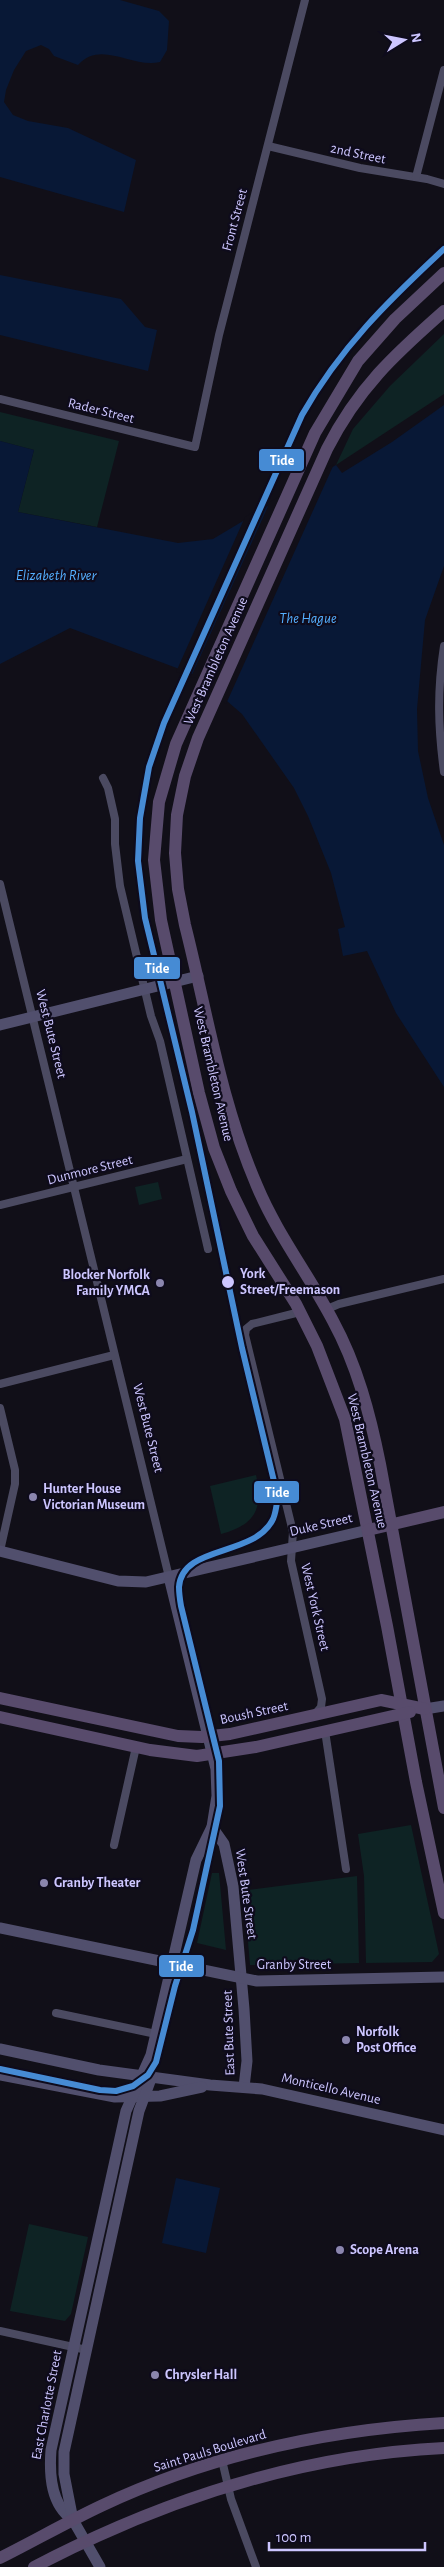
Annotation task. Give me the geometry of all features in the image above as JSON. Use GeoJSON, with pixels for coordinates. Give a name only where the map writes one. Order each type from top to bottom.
{"type":"FeatureCollection","features":[{"type":"Feature","properties":{"kind":"main road","name":"West Brambleton Avenue"},"geometry":{"type":"LineString","coordinates":[[444,273],[395,320],[358,361],[323,418],[171,758],[160,802],[154,860],[158,902],[203,1108],[220,1164],[253,1236],[300,1312],[324,1361],[340,1405],[368,1530],[444,1913]]}},
{"type":"Feature","properties":{"kind":"main road","name":"West Brambleton Avenue"},"geometry":{"type":"LineString","coordinates":[[444,310],[376,374],[352,405],[340,425],[198,738],[181,791],[175,853],[180,898],[229,1108],[244,1155],[272,1219],[326,1309],[347,1350],[367,1408],[392,1524],[425,1709],[441,1776],[444,1808]]}},
{"type":"Feature","properties":{"kind":"main road","name":"Duke Street"},"geometry":{"type":"LineString","coordinates":[[368,1530],[444,1512]]}},
{"type":"Feature","properties":{"kind":"main road","name":"Boush Street"},"geometry":{"type":"LineString","coordinates":[[0,1698],[178,1736],[208,1737],[381,1700],[402,1709]]}},
{"type":"Feature","properties":{"kind":"main road","name":"Boush Street"},"geometry":{"type":"LineString","coordinates":[[0,1717],[177,1755],[213,1755],[325,1731],[402,1709],[425,1709]]}},
{"type":"Feature","properties":{"kind":"main road","name":"Saint Pauls Boulevard"},"geometry":{"type":"LineString","coordinates":[[0,2558],[100,2506],[153,2483],[222,2460],[329,2435],[388,2427],[444,2423]]}},
{"type":"Feature","properties":{"kind":"main road"},"geometry":{"type":"LineString","coordinates":[[34,2567],[85,2541],[191,2498],[228,2487],[304,2465],[339,2458],[444,2448]]}},
{"type":"Feature","properties":{"kind":"street","name":"Front Street"},"geometry":{"type":"LineString","coordinates":[[195,447],[219,335],[305,0]]}},
{"type":"Feature","properties":{"kind":"street"},"geometry":{"type":"LineString","coordinates":[[416,177],[444,70]]}},
{"type":"Feature","properties":{"kind":"street","name":"2nd Street"},"geometry":{"type":"LineString","coordinates":[[268,146],[360,168],[416,177],[444,184]]}},
{"type":"Feature","properties":{"kind":"street","name":"Rader Street"},"geometry":{"type":"LineString","coordinates":[[0,399],[195,447]]}},
{"type":"Feature","properties":{"kind":"street"},"geometry":{"type":"LineString","coordinates":[[444,646],[438,683],[438,725],[444,772]]}},
{"type":"Feature","properties":{"kind":"street"},"geometry":{"type":"LineString","coordinates":[[103,778],[108,788],[114,813],[115,844],[120,886],[145,989],[160,1041],[208,1249]]}},
{"type":"Feature","properties":{"kind":"street","name":"West Bute Street"},"geometry":{"type":"LineString","coordinates":[[0,884],[213,1755],[218,1789],[212,1828],[222,1840],[229,1862],[241,1978]]}},
{"type":"Feature","properties":{"kind":"street"},"geometry":{"type":"LineString","coordinates":[[0,1025],[198,976]]}},
{"type":"Feature","properties":{"kind":"street","name":"Dunmore Street"},"geometry":{"type":"LineString","coordinates":[[0,1205],[187,1159]]}},
{"type":"Feature","properties":{"kind":"street"},"geometry":{"type":"LineString","coordinates":[[326,1309],[339,1304],[444,1279]]}},
{"type":"Feature","properties":{"kind":"street","name":"West York Street"},"geometry":{"type":"LineString","coordinates":[[300,1312],[248,1326],[246,1338],[293,1532],[291,1561],[318,1674],[322,1705],[313,1716]]}},
{"type":"Feature","properties":{"kind":"street"},"geometry":{"type":"LineString","coordinates":[[0,1384],[114,1355]]}},
{"type":"Feature","properties":{"kind":"street"},"geometry":{"type":"LineString","coordinates":[[0,1408],[15,1470],[15,1484],[0,1551]]}},
{"type":"Feature","properties":{"kind":"street","name":"Duke Street"},"geometry":{"type":"LineString","coordinates":[[0,1551],[118,1581],[146,1582],[368,1530]]}},
{"type":"Feature","properties":{"kind":"street","name":"Boush Street"},"geometry":{"type":"LineString","coordinates":[[425,1709],[444,1706]]}},
{"type":"Feature","properties":{"kind":"street"},"geometry":{"type":"LineString","coordinates":[[325,1731],[346,1870]]}},
{"type":"Feature","properties":{"kind":"street"},"geometry":{"type":"LineString","coordinates":[[114,1845],[136,1747]]}},
{"type":"Feature","properties":{"kind":"street","name":"East Charlotte Street"},"geometry":{"type":"LineString","coordinates":[[73,2520],[63,2460],[144,2096],[171,1964],[196,1860],[212,1828]]}},
{"type":"Feature","properties":{"kind":"street","name":"Granby Street"},"geometry":{"type":"LineString","coordinates":[[0,1928],[256,1981],[444,1977]]}},
{"type":"Feature","properties":{"kind":"street","name":"East Bute Street"},"geometry":{"type":"LineString","coordinates":[[241,1978],[247,2055],[244,2087]]}},
{"type":"Feature","properties":{"kind":"street"},"geometry":{"type":"LineString","coordinates":[[56,2013],[156,2034]]}},
{"type":"Feature","properties":{"kind":"street","name":"Monticello Avenue"},"geometry":{"type":"LineString","coordinates":[[0,2049],[99,2070],[210,2085],[244,2087],[444,2130]]}},
{"type":"Feature","properties":{"kind":"street","name":"Monticello Avenue"},"geometry":{"type":"LineString","coordinates":[[0,2074],[108,2097],[160,2096],[210,2085]]}},
{"type":"Feature","properties":{"kind":"street","name":"East Charlotte Street"},"geometry":{"type":"LineString","coordinates":[[73,2520],[59,2506],[50,2468],[51,2450],[131,2097],[147,2075]]}},
{"type":"Feature","properties":{"kind":"street"},"geometry":{"type":"LineString","coordinates":[[0,2331],[87,2350]]}},
{"type":"Feature","properties":{"kind":"street"},"geometry":{"type":"LineString","coordinates":[[222,2460],[228,2487],[256,2567]]}},
{"type":"Feature","properties":{"kind":"street"},"geometry":{"type":"LineString","coordinates":[[73,2520],[100,2567]]}},
{"type":"Feature","properties":{"kind":"green space"},"geometry":{"type":"Polygon","coordinates":[[[444,334],[444,394],[336,465],[353,429],[390,386],[444,334]]]}},
{"type":"Feature","properties":{"kind":"green space"},"geometry":{"type":"Polygon","coordinates":[[[0,412],[119,441],[97,527],[18,512],[34,450],[0,441],[0,412]]]}},
{"type":"Feature","properties":{"kind":"green space"},"geometry":{"type":"Polygon","coordinates":[[[158,1182],[162,1199],[139,1205],[135,1187],[158,1182]]]}},
{"type":"Feature","properties":{"kind":"green space"},"geometry":{"type":"Polygon","coordinates":[[[256,1475],[259,1497],[254,1514],[242,1526],[221,1534],[210,1486],[256,1475]]]}},
{"type":"Feature","properties":{"kind":"green space"},"geometry":{"type":"Polygon","coordinates":[[[411,1825],[439,1954],[432,1962],[366,1963],[364,1876],[358,1834],[411,1825]]]}},
{"type":"Feature","properties":{"kind":"green space"},"geometry":{"type":"Polygon","coordinates":[[[212,1873],[219,1873],[226,1950],[197,1943],[212,1873]]]}},
{"type":"Feature","properties":{"kind":"green space"},"geometry":{"type":"Polygon","coordinates":[[[357,1876],[359,1963],[250,1965],[244,1895],[248,1890],[357,1876]]]}},
{"type":"Feature","properties":{"kind":"green space"},"geometry":{"type":"Polygon","coordinates":[[[29,2224],[88,2237],[71,2314],[65,2321],[10,2311],[29,2224]]]}},
{"type":"Feature","properties":{"kind":"water"},"geometry":{"type":"Polygon","coordinates":[[[0,0],[120,0],[159,11],[169,21],[167,50],[160,62],[139,62],[107,54],[87,58],[78,65],[54,56],[49,49],[41,45],[26,51],[14,70],[6,90],[4,102],[13,115],[28,121],[68,128],[136,160],[124,212],[0,177],[0,0]]]}},
{"type":"Feature","properties":{"kind":"water"},"geometry":{"type":"Polygon","coordinates":[[[0,275],[121,299],[145,327],[157,330],[148,371],[0,335],[0,275]]]}},
{"type":"Feature","properties":{"kind":"water","name":"The Hague"},"geometry":{"type":"Polygon","coordinates":[[[444,405],[444,566],[425,620],[417,709],[418,751],[428,798],[444,845],[444,1087],[396,1013],[367,951],[343,956],[338,929],[345,927],[331,873],[308,816],[294,788],[242,714],[198,676],[70,628],[0,664],[0,441],[34,450],[18,512],[178,543],[213,539],[336,465],[342,473],[392,442],[444,405]]]}},
{"type":"Feature","properties":{"kind":"water"},"geometry":{"type":"Polygon","coordinates":[[[176,2178],[220,2188],[206,2253],[162,2243],[176,2178]]]}},
{"type":"Feature","properties":{"kind":"pier"},"geometry":{"type":"Polygon","coordinates":[[[334,464],[226,704],[196,678],[191,677],[270,502],[334,464]]]}},
{"type":"Feature","properties":{"kind":"pier"},"geometry":{"type":"Polygon","coordinates":[[[266,504],[189,676],[176,672],[245,517],[266,504]]]}},
{"type":"Feature","properties":{"kind":"transit line","name":"Tide"},"geometry":{"type":"LineString","coordinates":[[0,2069],[100,2090],[116,2091],[133,2086],[148,2075],[156,2062],[175,1986],[193,1930],[220,1806],[219,1761],[181,1606],[179,1587],[183,1574],[192,1564],[204,1557],[249,1541],[262,1532],[273,1519],[278,1498],[242,1348],[192,1112],[145,918],[138,861],[140,818],[149,767],[164,723],[302,415],[332,368],[366,326],[444,249]]}},
{"type":"Feature","properties":{"kind":"place","name":"York Street/Freemason"},"geometry":{"type":"Point","coordinates":[228,1282]}},
{"type":"Feature","properties":{"kind":"place","name":"Blocker Norfolk Family YMCA"},"geometry":{"type":"Point","coordinates":[160,1283]}},
{"type":"Feature","properties":{"kind":"place","name":"Hunter House Victorian Museum"},"geometry":{"type":"Point","coordinates":[33,1497]}},
{"type":"Feature","properties":{"kind":"place","name":"Granby Theater"},"geometry":{"type":"Point","coordinates":[44,1883]}},
{"type":"Feature","properties":{"kind":"place","name":"Norfolk Post Office"},"geometry":{"type":"Point","coordinates":[346,2040]}},
{"type":"Feature","properties":{"kind":"place","name":"Scope Arena"},"geometry":{"type":"Point","coordinates":[340,2250]}},
{"type":"Feature","properties":{"kind":"place","name":"Chrysler Hall"},"geometry":{"type":"Point","coordinates":[155,2375]}},
{"type":"Feature","properties":{"kind":"water label","name":"Elizabeth River"},"geometry":{"type":"Point","coordinates":[56,575]}}]}
